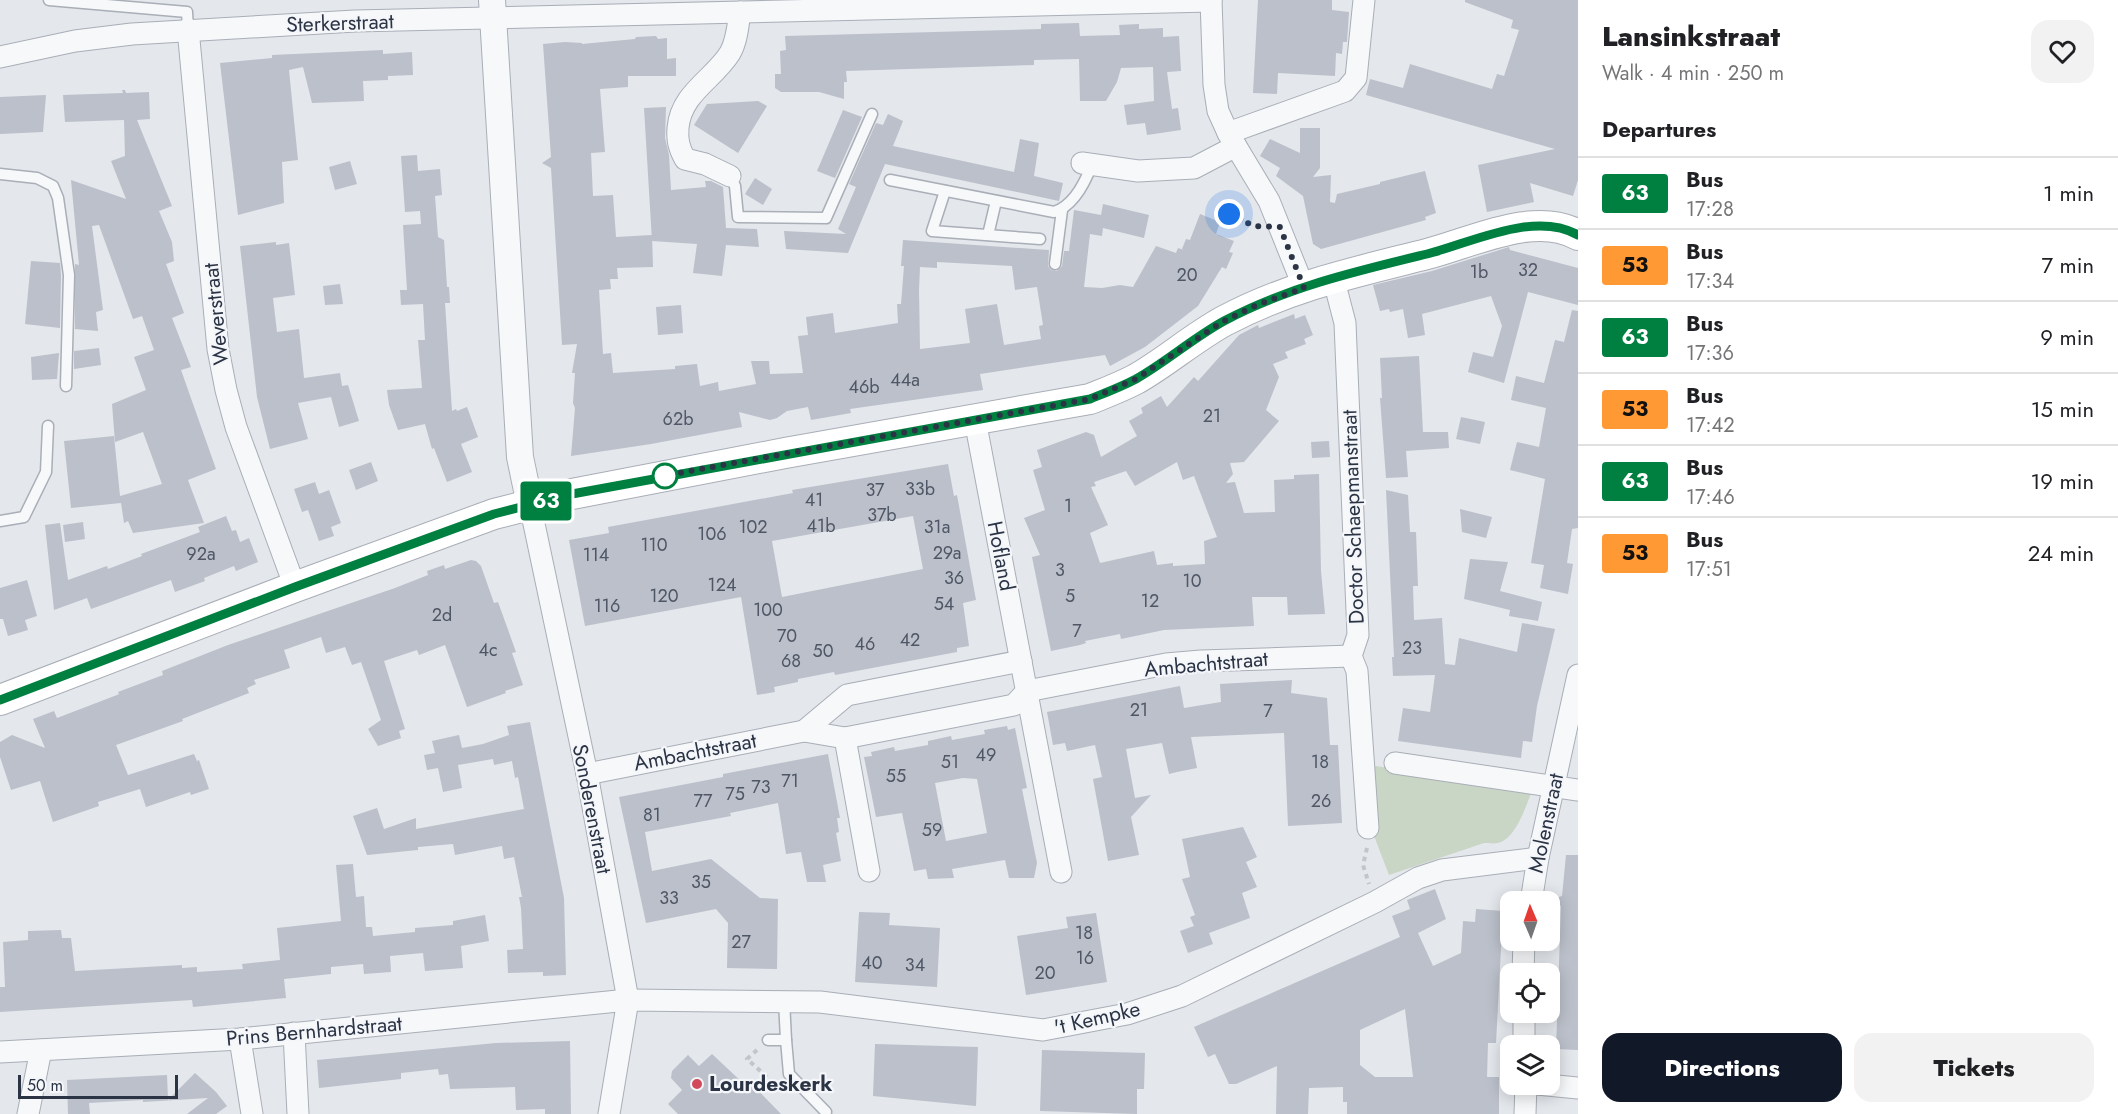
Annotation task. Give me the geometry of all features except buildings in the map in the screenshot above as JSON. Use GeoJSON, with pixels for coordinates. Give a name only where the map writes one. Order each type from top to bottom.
{"type":"FeatureCollection","features":[{"type":"Feature","properties":{"kind":"main road"},"geometry":{"type":"LineString","coordinates":[[0,700],[295,587],[494,514],[617,485],[1090,399],[1136,379],[1222,322],[1259,304],[1334,277],[1430,253],[1504,230],[1535,227],[1556,228],[1578,235]]}},
{"type":"Feature","properties":{"kind":"street"},"geometry":{"type":"LineString","coordinates":[[1087,163],[1138,171],[1194,168],[1232,140],[1345,92],[1356,78],[1364,0]]}},
{"type":"Feature","properties":{"kind":"street","name":"Sterkerstraat"},"geometry":{"type":"LineString","coordinates":[[0,57],[75,41],[132,33],[355,21],[492,9],[740,12],[1211,1]]}},
{"type":"Feature","properties":{"kind":"street"},"geometry":{"type":"LineString","coordinates":[[1211,1],[1214,85],[1218,111],[1232,140],[1269,201],[1304,288]]}},
{"type":"Feature","properties":{"kind":"street"},"geometry":{"type":"LineString","coordinates":[[492,9],[520,458],[530,505]]}},
{"type":"Feature","properties":{"kind":"street"},"geometry":{"type":"LineString","coordinates":[[730,176],[705,164],[686,159],[678,140],[679,120],[689,98],[732,51],[740,12]]}},
{"type":"Feature","properties":{"kind":"street","name":"Weverstraat"},"geometry":{"type":"LineString","coordinates":[[188,29],[218,349],[236,427],[295,587]]}},
{"type":"Feature","properties":{"kind":"street","name":"Doctor Schaepmanstraat"},"geometry":{"type":"LineString","coordinates":[[1334,277],[1345,323],[1358,635],[1351,656],[1357,671],[1368,828]]}},
{"type":"Feature","properties":{"kind":"street","name":"Hofland"},"geometry":{"type":"LineString","coordinates":[[975,420],[1027,691]]}},
{"type":"Feature","properties":{"kind":"street","name":"Sonderenstraat"},"geometry":{"type":"LineString","coordinates":[[530,505],[586,774],[627,1000],[609,1114]]}},
{"type":"Feature","properties":{"kind":"street","name":"Ambachtstraat"},"geometry":{"type":"LineString","coordinates":[[586,774],[804,731],[845,738],[1014,705],[1027,691],[1166,664],[1351,656]]}},
{"type":"Feature","properties":{"kind":"street","name":"Ambachtstraat"},"geometry":{"type":"LineString","coordinates":[[804,731],[848,695],[1021,661]]}},
{"type":"Feature","properties":{"kind":"street","name":"Molenstraat"},"geometry":{"type":"LineString","coordinates":[[1532,891],[1578,675]]}},
{"type":"Feature","properties":{"kind":"street"},"geometry":{"type":"LineString","coordinates":[[1027,691],[1061,872]]}},
{"type":"Feature","properties":{"kind":"street"},"geometry":{"type":"LineString","coordinates":[[845,738],[869,871]]}},
{"type":"Feature","properties":{"kind":"street"},"geometry":{"type":"LineString","coordinates":[[1395,764],[1578,790]]}},
{"type":"Feature","properties":{"kind":"street","name":"'t Kempke"},"geometry":{"type":"LineString","coordinates":[[627,1000],[820,1002],[1043,1030],[1127,1014],[1182,996],[1375,902],[1418,878],[1442,870],[1538,858]]}},
{"type":"Feature","properties":{"kind":"street","name":"Prins Bernhardstraat"},"geometry":{"type":"LineString","coordinates":[[0,1052],[240,1039],[627,1000]]}},
{"type":"Feature","properties":{"kind":"street"},"geometry":{"type":"LineString","coordinates":[[294,1033],[298,1114]]}},
{"type":"Feature","properties":{"kind":"street"},"geometry":{"type":"LineString","coordinates":[[240,1039],[252,1114]]}},
{"type":"Feature","properties":{"kind":"street"},"geometry":{"type":"LineString","coordinates":[[28,1114],[41,1050]]}},
{"type":"Feature","properties":{"kind":"street"},"geometry":{"type":"LineString","coordinates":[[1560,1086],[1578,1088]]}},
{"type":"Feature","properties":{"kind":"street"},"geometry":{"type":"LineString","coordinates":[[1525,1114],[1526,1095]]}},
{"type":"Feature","properties":{"kind":"lane"},"geometry":{"type":"LineString","coordinates":[[49,0],[187,12],[188,29]]}},
{"type":"Feature","properties":{"kind":"lane"},"geometry":{"type":"LineString","coordinates":[[730,176],[735,186],[738,217],[826,218],[872,114]]}},
{"type":"Feature","properties":{"kind":"lane"},"geometry":{"type":"LineString","coordinates":[[1055,264],[1062,210],[1087,179],[1087,163]]}},
{"type":"Feature","properties":{"kind":"lane"},"geometry":{"type":"LineString","coordinates":[[0,174],[37,178],[53,186],[58,198],[69,275],[66,386]]}},
{"type":"Feature","properties":{"kind":"lane"},"geometry":{"type":"LineString","coordinates":[[890,180],[1054,212],[1062,210]]}},
{"type":"Feature","properties":{"kind":"lane"},"geometry":{"type":"LineString","coordinates":[[945,191],[932,231],[1040,239]]}},
{"type":"Feature","properties":{"kind":"lane"},"geometry":{"type":"LineString","coordinates":[[988,235],[996,201]]}},
{"type":"Feature","properties":{"kind":"lane"},"geometry":{"type":"LineString","coordinates":[[0,521],[24,517],[46,472],[48,426]]}},
{"type":"Feature","properties":{"kind":"lane"},"geometry":{"type":"LineString","coordinates":[[784,1000],[789,1074],[826,1112]]}},
{"type":"Feature","properties":{"kind":"lane"},"geometry":{"type":"LineString","coordinates":[[768,1041],[786,1040]]}},
{"type":"Feature","properties":{"kind":"path"},"geometry":{"type":"LineString","coordinates":[[1222,216],[1229,214],[1254,226],[1280,227]]}},
{"type":"Feature","properties":{"kind":"path"},"geometry":{"type":"LineString","coordinates":[[1368,828],[1363,865],[1375,902]]}},
{"type":"Feature","properties":{"kind":"green space"},"geometry":{"type":"Polygon","coordinates":[[[1369,765],[1535,784],[1516,827],[1505,840],[1484,843],[1389,875],[1371,828],[1369,765]]]}},
{"type":"Feature","properties":{"kind":"bus line","name":"63"},"geometry":{"type":"LineString","coordinates":[[0,700],[295,587],[494,514],[572,494],[785,453],[1090,399],[1136,379],[1222,322],[1259,304],[1334,277],[1430,253],[1504,230],[1535,227],[1556,228],[1578,235]]}},
{"type":"Feature","properties":{"kind":"place","name":"Lourdeskerk"},"geometry":{"type":"Point","coordinates":[697,1084]}},
{"type":"Feature","properties":{"kind":"route"},"geometry":{"type":"LineString","coordinates":[[665,476],[657,477],[1090,399],[1136,379],[1222,322],[1259,304],[1304,288],[1280,227],[1254,226],[1229,214]]}}]}
